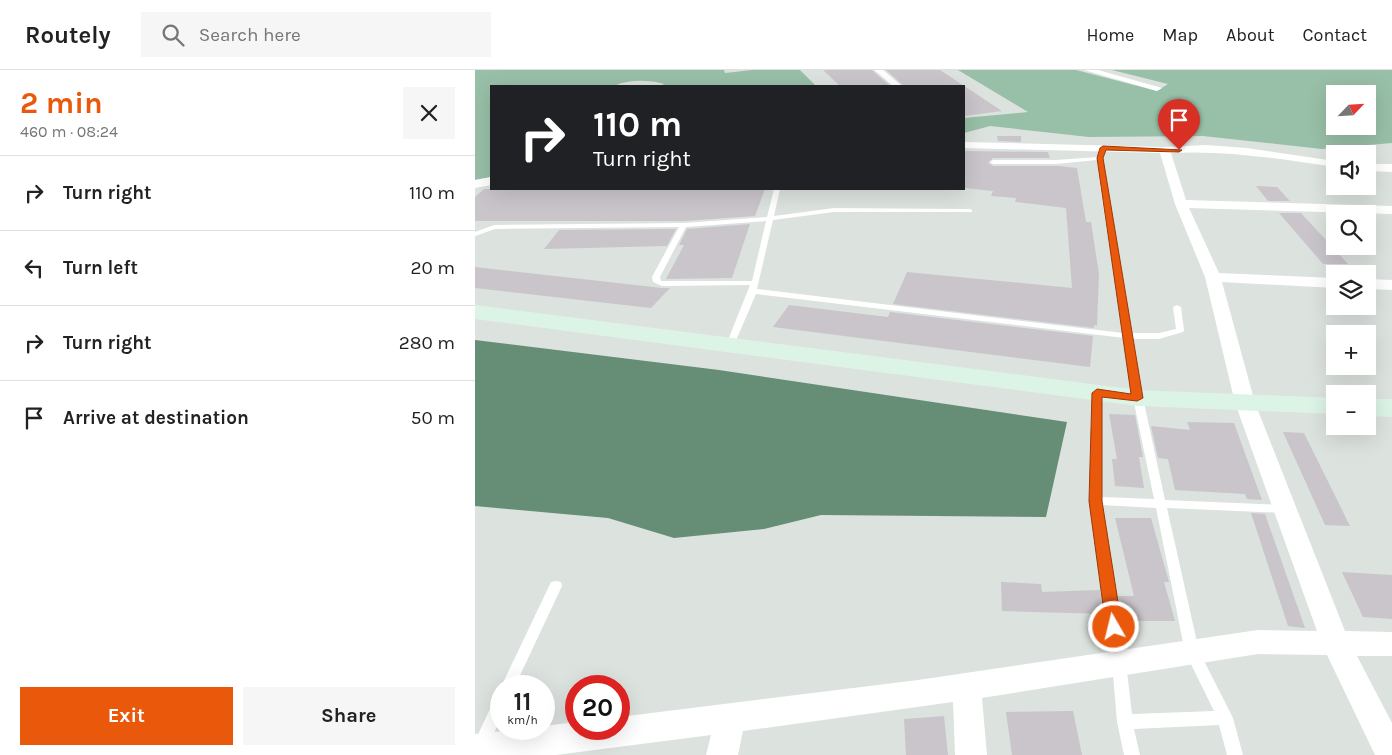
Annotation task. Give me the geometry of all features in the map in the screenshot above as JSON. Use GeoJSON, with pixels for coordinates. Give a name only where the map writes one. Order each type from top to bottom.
{"type":"FeatureCollection","features":[{"type":"Feature","properties":{"kind":"street"},"geometry":{"type":"LineString","coordinates":[[878,70],[898,85]]}},
{"type":"Feature","properties":{"kind":"street"},"geometry":{"type":"LineString","coordinates":[[1088,70],[1159,86],[1103,70]]}},
{"type":"Feature","properties":{"kind":"street"},"geometry":{"type":"LineString","coordinates":[[965,145],[1102,153],[1206,148],[1247,151],[1326,163]]}},
{"type":"Feature","properties":{"kind":"street"},"geometry":{"type":"LineString","coordinates":[[1165,150],[1181,204],[1213,278],[1245,403],[1335,642],[1392,755]]}},
{"type":"Feature","properties":{"kind":"street"},"geometry":{"type":"LineString","coordinates":[[1376,167],[1392,168]]}},
{"type":"Feature","properties":{"kind":"street"},"geometry":{"type":"LineString","coordinates":[[475,184],[490,181]]}},
{"type":"Feature","properties":{"kind":"street"},"geometry":{"type":"LineString","coordinates":[[1181,204],[1392,210]]}},
{"type":"Feature","properties":{"kind":"street"},"geometry":{"type":"LineString","coordinates":[[1213,278],[1326,283]]}},
{"type":"Feature","properties":{"kind":"street"},"geometry":{"type":"LineString","coordinates":[[1376,284],[1392,285]]}},
{"type":"Feature","properties":{"kind":"street"},"geometry":{"type":"LineString","coordinates":[[475,312],[1137,398],[1326,406]]}},
{"type":"Feature","properties":{"kind":"street"},"geometry":{"type":"LineString","coordinates":[[1376,407],[1392,408]]}},
{"type":"Feature","properties":{"kind":"street"},"geometry":{"type":"LineString","coordinates":[[483,751],[967,686],[1258,642],[1392,644]]}},
{"type":"Feature","properties":{"kind":"street"},"geometry":{"type":"LineString","coordinates":[[967,686],[971,755]]}},
{"type":"Feature","properties":{"kind":"street"},"geometry":{"type":"LineString","coordinates":[[722,755],[730,718]]}},
{"type":"Feature","properties":{"kind":"lane"},"geometry":{"type":"LineString","coordinates":[[993,162],[1055,162],[1102,153],[1137,398],[1192,652],[1225,718],[1235,755]]}},
{"type":"Feature","properties":{"kind":"lane"},"geometry":{"type":"LineString","coordinates":[[730,345],[754,287],[777,190]]}},
{"type":"Feature","properties":{"kind":"lane"},"geometry":{"type":"LineString","coordinates":[[475,234],[494,227],[684,224],[769,218],[834,210],[970,211]]}},
{"type":"Feature","properties":{"kind":"lane"},"geometry":{"type":"LineString","coordinates":[[684,224],[656,277],[657,282],[662,284],[754,287],[1127,336],[1159,336],[1180,330],[1177,307]]}},
{"type":"Feature","properties":{"kind":"lane"},"geometry":{"type":"LineString","coordinates":[[1097,393],[1095,501],[1119,663],[1125,722],[1132,755]]}},
{"type":"Feature","properties":{"kind":"lane"},"geometry":{"type":"LineString","coordinates":[[1095,501],[1285,509]]}},
{"type":"Feature","properties":{"kind":"lane"},"geometry":{"type":"LineString","coordinates":[[513,675],[555,586]]}},
{"type":"Feature","properties":{"kind":"lane"},"geometry":{"type":"LineString","coordinates":[[1125,722],[1225,718]]}},
{"type":"Feature","properties":{"kind":"lane"},"geometry":{"type":"LineString","coordinates":[[483,751],[490,732]]}},
{"type":"Feature","properties":{"kind":"shaded area"},"geometry":{"type":"Polygon","coordinates":[[[475,70],[724,70],[725,73],[752,70],[800,70],[815,85],[662,85],[664,84],[639,81],[617,85],[490,85],[490,177],[475,180],[475,70]]]}},
{"type":"Feature","properties":{"kind":"shaded area"},"geometry":{"type":"Polygon","coordinates":[[[958,70],[1076,70],[1157,91],[1168,84],[1112,70],[1392,70],[1392,143],[1326,145],[1326,149],[1322,149],[1203,136],[1089,137],[990,126],[965,133],[965,118],[1028,112],[958,70]]]}},
{"type":"Feature","properties":{"kind":"shaded area"},"geometry":{"type":"Polygon","coordinates":[[[475,340],[719,370],[1067,422],[1046,517],[821,515],[764,529],[674,538],[608,518],[475,506],[475,340]]]}},
{"type":"Feature","properties":{"kind":"building"},"geometry":{"type":"Polygon","coordinates":[[[823,70],[872,70],[889,85],[839,85],[823,70]]]}},
{"type":"Feature","properties":{"kind":"building"},"geometry":{"type":"Polygon","coordinates":[[[886,70],[940,70],[963,85],[903,85],[886,70]]]}},
{"type":"Feature","properties":{"kind":"building"},"geometry":{"type":"Polygon","coordinates":[[[965,87],[1002,111],[965,116],[965,87]]]}},
{"type":"Feature","properties":{"kind":"building"},"geometry":{"type":"Polygon","coordinates":[[[997,136],[1021,136],[1021,142],[998,141],[997,136]]]}},
{"type":"Feature","properties":{"kind":"building"},"geometry":{"type":"Polygon","coordinates":[[[965,151],[1048,152],[1050,158],[993,158],[988,163],[993,166],[1058,166],[1077,168],[1086,222],[1091,222],[1099,274],[1097,326],[1094,325],[1094,328],[893,304],[907,272],[1072,288],[1066,208],[1015,202],[1016,198],[991,196],[993,191],[965,188],[965,151]]]}},
{"type":"Feature","properties":{"kind":"building"},"geometry":{"type":"Polygon","coordinates":[[[1256,186],[1277,187],[1290,201],[1268,201],[1256,186]]]}},
{"type":"Feature","properties":{"kind":"building"},"geometry":{"type":"Polygon","coordinates":[[[484,189],[765,190],[755,216],[684,221],[475,221],[475,197],[484,189]]]}},
{"type":"Feature","properties":{"kind":"building"},"geometry":{"type":"Polygon","coordinates":[[[1279,213],[1301,213],[1326,240],[1326,255],[1340,255],[1348,264],[1323,264],[1279,213]]]}},
{"type":"Feature","properties":{"kind":"building"},"geometry":{"type":"Polygon","coordinates":[[[750,224],[732,278],[666,279],[684,245],[679,245],[687,229],[750,224]]]}},
{"type":"Feature","properties":{"kind":"building"},"geometry":{"type":"Polygon","coordinates":[[[676,229],[667,246],[544,249],[559,230],[676,229]]]}},
{"type":"Feature","properties":{"kind":"building"},"geometry":{"type":"Polygon","coordinates":[[[475,267],[670,288],[651,308],[475,288],[475,267]]]}},
{"type":"Feature","properties":{"kind":"building"},"geometry":{"type":"Polygon","coordinates":[[[789,305],[888,317],[890,312],[1093,336],[1090,367],[773,327],[789,305]]]}},
{"type":"Feature","properties":{"kind":"building"},"geometry":{"type":"Polygon","coordinates":[[[1109,414],[1135,415],[1143,457],[1139,457],[1144,488],[1115,486],[1112,459],[1117,459],[1109,414]]]}},
{"type":"Feature","properties":{"kind":"building"},"geometry":{"type":"Polygon","coordinates":[[[1187,422],[1234,423],[1262,500],[1247,499],[1245,494],[1175,490],[1168,459],[1158,458],[1151,426],[1190,430],[1187,422]]]}},
{"type":"Feature","properties":{"kind":"building"},"geometry":{"type":"Polygon","coordinates":[[[1283,432],[1304,433],[1350,526],[1325,525],[1283,432]]]}},
{"type":"Feature","properties":{"kind":"building"},"geometry":{"type":"Polygon","coordinates":[[[1251,513],[1265,514],[1305,628],[1288,626],[1251,513]]]}},
{"type":"Feature","properties":{"kind":"building"},"geometry":{"type":"Polygon","coordinates":[[[1115,518],[1151,518],[1169,582],[1164,582],[1175,621],[1121,621],[1118,596],[1134,596],[1115,518]]]}},
{"type":"Feature","properties":{"kind":"building"},"geometry":{"type":"Polygon","coordinates":[[[1342,572],[1392,575],[1392,619],[1363,617],[1342,572]]]}},
{"type":"Feature","properties":{"kind":"building"},"geometry":{"type":"Polygon","coordinates":[[[1001,582],[1041,584],[1042,592],[1100,590],[1103,614],[1002,611],[1001,582]]]}},
{"type":"Feature","properties":{"kind":"building"},"geometry":{"type":"Polygon","coordinates":[[[1073,711],[1082,755],[1012,755],[1006,712],[1073,711]]]}},
{"type":"Feature","properties":{"kind":"building"},"geometry":{"type":"Polygon","coordinates":[[[944,716],[948,755],[906,755],[904,719],[944,716]]]}},
{"type":"Feature","properties":{"kind":"route"},"geometry":{"type":"LineString","coordinates":[[1114,627],[1095,501],[1097,393],[1137,398],[1100,158],[1103,148],[1179,150]]}}]}
